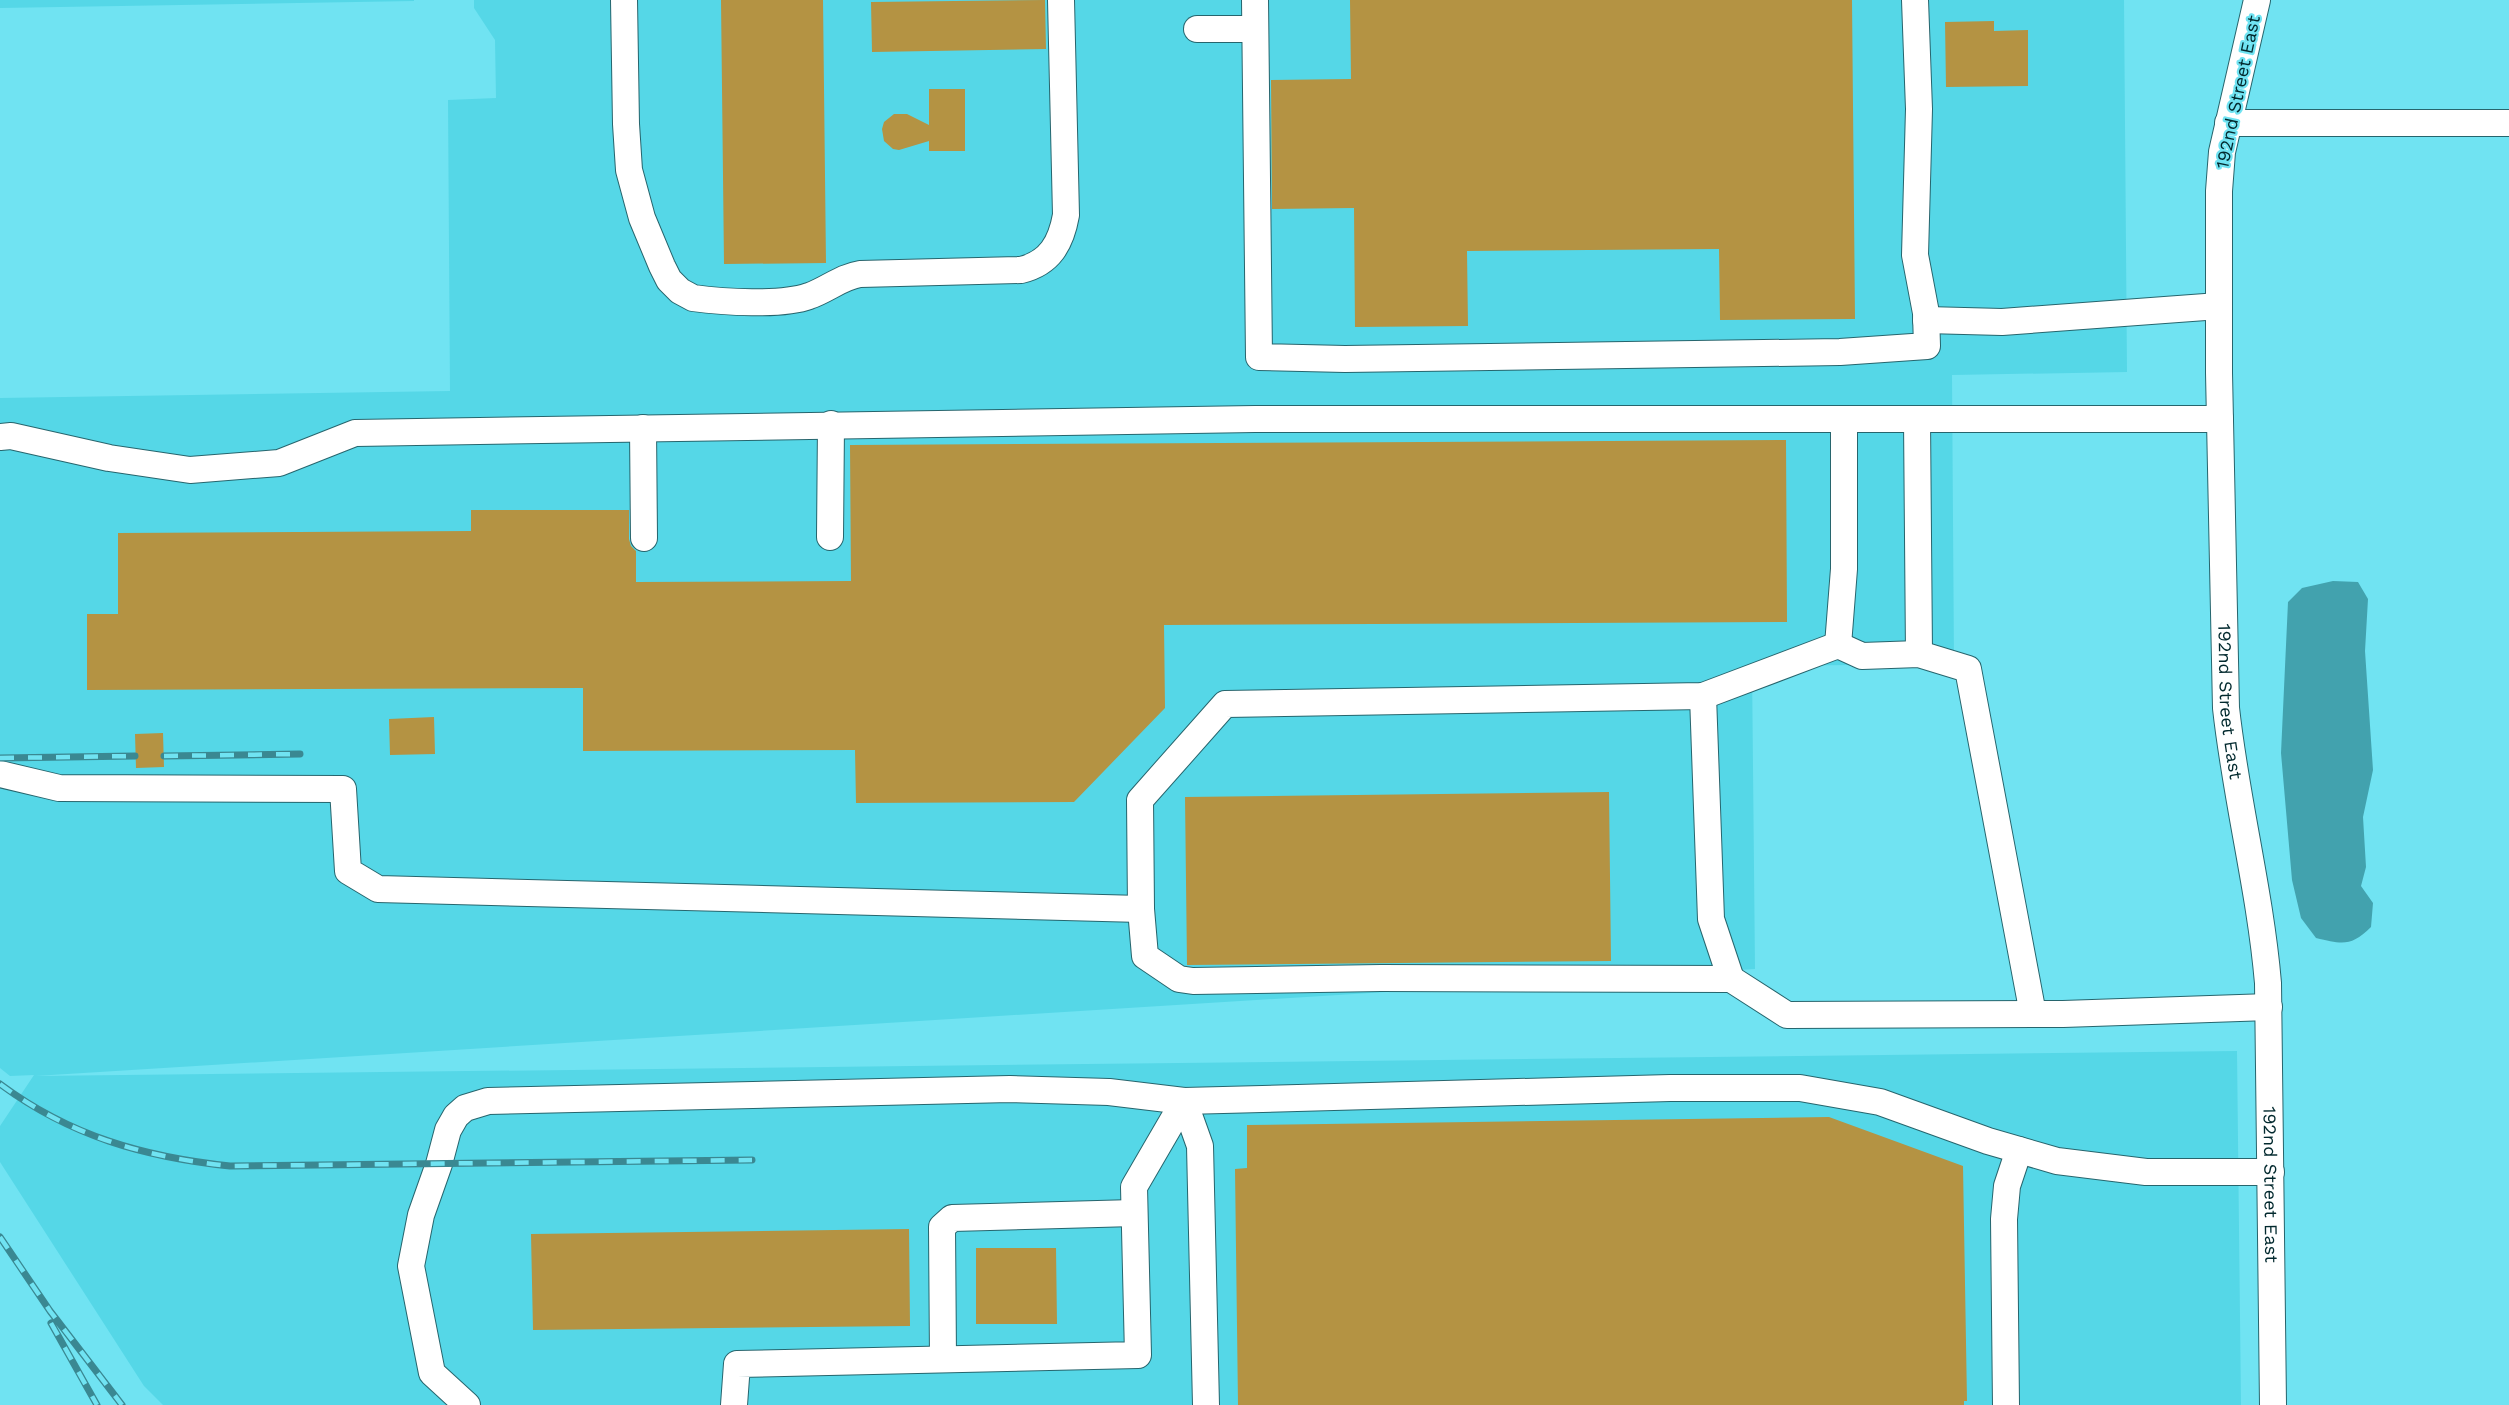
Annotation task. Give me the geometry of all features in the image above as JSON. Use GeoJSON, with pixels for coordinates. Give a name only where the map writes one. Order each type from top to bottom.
{"type":"FeatureCollection","features":[{"type":"Feature","properties":{"kind":"street"},"geometry":{"type":"LineString","coordinates":[[624,0],[629,170],[642,218],[669,280],[680,291],[693,298],[786,301],[808,297],[841,279],[860,274],[1021,270],[1033,267],[1051,254],[1058,243],[1066,215],[1061,0]]}},
{"type":"Feature","properties":{"kind":"street"},"geometry":{"type":"LineString","coordinates":[[1255,0],[1259,357],[1345,359],[1840,352],[1927,346],[1926,320],[1915,255],[1919,109],[1915,0]]}},
{"type":"Feature","properties":{"kind":"street","name":"192nd Street East"},"geometry":{"type":"LineString","coordinates":[[2257,0],[2222,152],[2219,191],[2220,419],[2226,708],[2232,762],[2264,935],[2269,1007],[2273,1405]]}},
{"type":"Feature","properties":{"kind":"street"},"geometry":{"type":"LineString","coordinates":[[1197,29],[1255,29]]}},
{"type":"Feature","properties":{"kind":"street"},"geometry":{"type":"LineString","coordinates":[[2228,123],[2509,123]]}},
{"type":"Feature","properties":{"kind":"street"},"geometry":{"type":"LineString","coordinates":[[1926,320],[2002,322],[2219,306]]}},
{"type":"Feature","properties":{"kind":"street"},"geometry":{"type":"LineString","coordinates":[[0,437],[11,436],[109,458],[190,470],[279,464],[355,433],[1255,419],[2220,419]]}},
{"type":"Feature","properties":{"kind":"street"},"geometry":{"type":"LineString","coordinates":[[1838,645],[1844,569],[1844,419]]}},
{"type":"Feature","properties":{"kind":"street"},"geometry":{"type":"LineString","coordinates":[[1917,419],[1919,654]]}},
{"type":"Feature","properties":{"kind":"street"},"geometry":{"type":"LineString","coordinates":[[830,537],[831,424]]}},
{"type":"Feature","properties":{"kind":"street"},"geometry":{"type":"LineString","coordinates":[[643,428],[644,538]]}},
{"type":"Feature","properties":{"kind":"street"},"geometry":{"type":"LineString","coordinates":[[2033,1014],[1968,669],[1919,654],[1862,656],[1838,645],[1703,696],[1225,704],[1140,800],[1141,909],[1145,956],[1179,979],[1193,981],[1381,978],[1731,979],[1787,1015],[2033,1014],[2269,1007]]}},
{"type":"Feature","properties":{"kind":"street"},"geometry":{"type":"LineString","coordinates":[[1703,696],[1711,919],[1731,979]]}},
{"type":"Feature","properties":{"kind":"street"},"geometry":{"type":"LineString","coordinates":[[0,774],[59,788],[343,789],[348,871],[378,889],[1141,909]]}},
{"type":"Feature","properties":{"kind":"street"},"geometry":{"type":"LineString","coordinates":[[467,1405],[432,1373],[411,1266],[421,1215],[440,1164],[448,1130],[456,1116],[465,1108],[488,1101],[1010,1089],[1109,1092],[1184,1101],[1670,1088],[1800,1088],[1880,1102],[2057,1161],[2146,1172],[2271,1172]]}},
{"type":"Feature","properties":{"kind":"street"},"geometry":{"type":"LineString","coordinates":[[734,1405],[737,1364],[1138,1355],[1134,1187],[1184,1101]]}},
{"type":"Feature","properties":{"kind":"street"},"geometry":{"type":"LineString","coordinates":[[1184,1101],[1200,1146],[1206,1405]]}},
{"type":"Feature","properties":{"kind":"street"},"geometry":{"type":"LineString","coordinates":[[2006,1405],[2004,1219],[2007,1186],[2019,1150]]}},
{"type":"Feature","properties":{"kind":"street"},"geometry":{"type":"LineString","coordinates":[[943,1359],[942,1227],[952,1218],[1134,1213]]}},
{"type":"Feature","properties":{"kind":"shaded area"},"geometry":{"type":"Polygon","coordinates":[[[0,0],[414,0],[414,1],[0,8],[0,0]]]}},
{"type":"Feature","properties":{"kind":"shaded area"},"geometry":{"type":"Polygon","coordinates":[[[474,0],[2124,0],[2127,372],[1952,375],[1954,664],[1752,666],[1755,969],[35,1076],[2237,1051],[2241,1405],[163,1405],[144,1386],[0,1162],[0,1126],[34,1075],[10,1076],[0,1068],[0,398],[450,391],[448,100],[496,98],[495,40],[474,8],[474,0]]]}},
{"type":"Feature","properties":{"kind":"shaded area"},"geometry":{"type":"Polygon","coordinates":[[[2333,581],[2358,582],[2368,599],[2365,651],[2373,770],[2363,817],[2366,867],[2361,886],[2373,903],[2371,927],[2358,938],[2346,942],[2316,938],[2301,918],[2292,880],[2281,753],[2288,602],[2302,588],[2333,581]]]}},
{"type":"Feature","properties":{"kind":"building"},"geometry":{"type":"Polygon","coordinates":[[[721,0],[823,0],[826,263],[724,264],[721,0]]]}},
{"type":"Feature","properties":{"kind":"building"},"geometry":{"type":"Polygon","coordinates":[[[1045,0],[1046,49],[872,52],[871,2],[1045,0]]]}},
{"type":"Feature","properties":{"kind":"building"},"geometry":{"type":"Polygon","coordinates":[[[1350,0],[1852,0],[1855,319],[1720,320],[1719,249],[1467,251],[1468,326],[1355,327],[1354,208],[1272,209],[1271,80],[1351,79],[1350,0]]]}},
{"type":"Feature","properties":{"kind":"building"},"geometry":{"type":"Polygon","coordinates":[[[1994,21],[1994,31],[2028,30],[2028,86],[1946,87],[1945,22],[1994,21]]]}},
{"type":"Feature","properties":{"kind":"building"},"geometry":{"type":"Polygon","coordinates":[[[929,89],[965,89],[965,151],[929,151],[929,141],[899,150],[893,149],[884,141],[882,129],[884,122],[894,114],[907,114],[929,125],[929,89]]]}},
{"type":"Feature","properties":{"kind":"building"},"geometry":{"type":"Polygon","coordinates":[[[1786,440],[1787,622],[1164,625],[1165,708],[1074,802],[856,803],[855,750],[583,751],[583,688],[87,690],[87,614],[118,614],[118,533],[471,531],[471,510],[629,510],[629,539],[636,551],[636,582],[851,581],[850,445],[1786,440]]]}},
{"type":"Feature","properties":{"kind":"building"},"geometry":{"type":"Polygon","coordinates":[[[434,717],[435,754],[390,755],[389,719],[434,717]]]}},
{"type":"Feature","properties":{"kind":"building"},"geometry":{"type":"Polygon","coordinates":[[[163,733],[164,767],[136,768],[135,734],[163,733]]]}},
{"type":"Feature","properties":{"kind":"building"},"geometry":{"type":"Polygon","coordinates":[[[1609,792],[1611,961],[1187,965],[1185,797],[1609,792]]]}},
{"type":"Feature","properties":{"kind":"building"},"geometry":{"type":"Polygon","coordinates":[[[1829,1117],[1963,1166],[1967,1401],[1964,1401],[1964,1405],[1238,1405],[1235,1169],[1247,1168],[1247,1125],[1829,1117]]]}},
{"type":"Feature","properties":{"kind":"building"},"geometry":{"type":"Polygon","coordinates":[[[909,1229],[910,1326],[533,1330],[531,1234],[909,1229]]]}},
{"type":"Feature","properties":{"kind":"building"},"geometry":{"type":"Polygon","coordinates":[[[976,1248],[1056,1248],[1057,1324],[976,1324],[976,1248]]]}},
{"type":"Feature","properties":{"kind":"railway"},"geometry":{"type":"LineString","coordinates":[[164,756],[300,754]]}},
{"type":"Feature","properties":{"kind":"railway"},"geometry":{"type":"LineString","coordinates":[[0,758],[135,756]]}},
{"type":"Feature","properties":{"kind":"railway"},"geometry":{"type":"LineString","coordinates":[[0,1084],[53,1117],[109,1141],[168,1157],[230,1166],[752,1160]]}},
{"type":"Feature","properties":{"kind":"railway"},"geometry":{"type":"LineString","coordinates":[[0,1237],[50,1311],[122,1405]]}},
{"type":"Feature","properties":{"kind":"railway"},"geometry":{"type":"LineString","coordinates":[[51,1323],[97,1405]]}}]}
